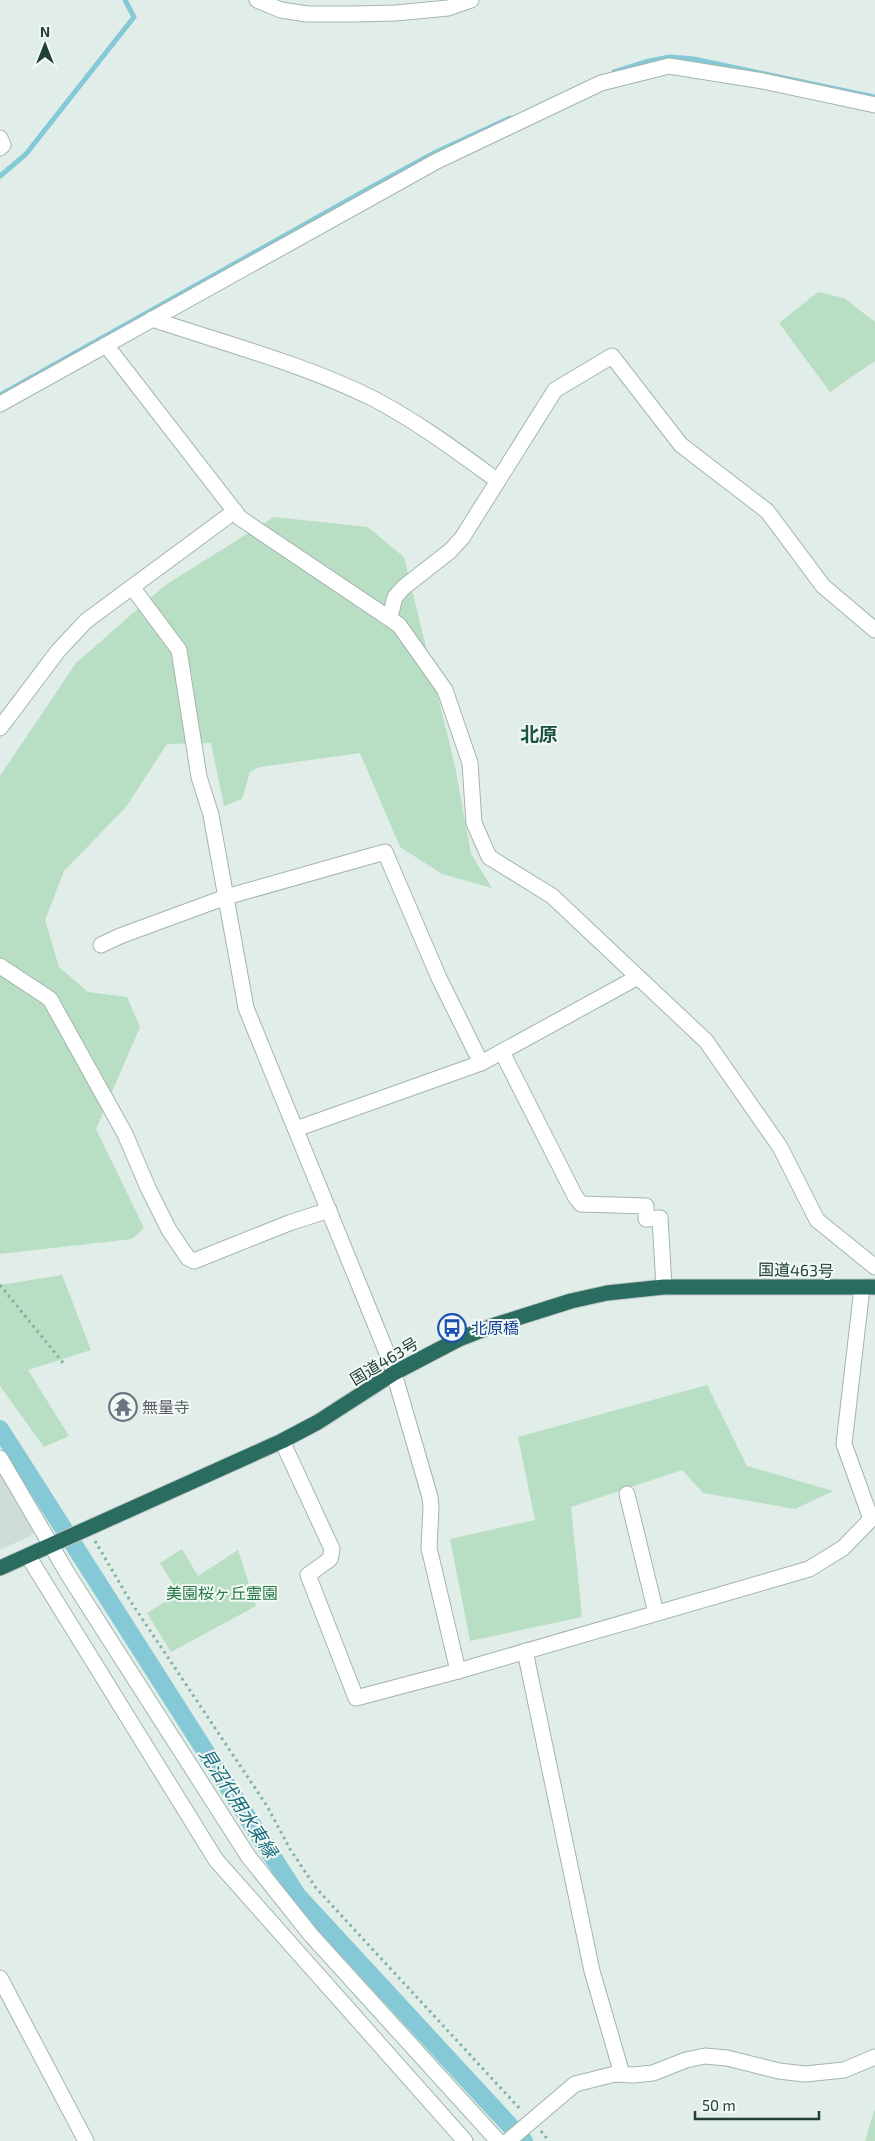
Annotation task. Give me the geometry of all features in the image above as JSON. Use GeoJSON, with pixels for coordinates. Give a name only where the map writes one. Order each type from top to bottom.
{"type":"FeatureCollection","features":[{"type":"Feature","properties":{"kind":"highway","name":"国道463号"},"geometry":{"type":"LineString","coordinates":[[0,1568],[55,1544],[90,1536],[282,1441],[333,1413],[394,1373],[459,1339],[495,1325],[571,1301],[607,1293],[664,1287],[869,1288]]}},
{"type":"Feature","properties":{"kind":"street"},"geometry":{"type":"LineString","coordinates":[[257,0],[281,10],[307,14],[353,14],[396,13],[448,8],[471,0]]}},
{"type":"Feature","properties":{"kind":"street"},"geometry":{"type":"LineString","coordinates":[[0,404],[436,161],[602,84],[640,72],[669,66],[763,81],[875,105]]}},
{"type":"Feature","properties":{"kind":"street"},"geometry":{"type":"LineString","coordinates":[[0,138],[3,145],[0,148]]}},
{"type":"Feature","properties":{"kind":"street"},"geometry":{"type":"LineString","coordinates":[[152,319],[314,372],[374,399],[431,432],[498,480]]}},
{"type":"Feature","properties":{"kind":"street"},"geometry":{"type":"LineString","coordinates":[[106,345],[240,518],[390,617],[399,625],[446,690],[470,763],[474,823],[489,858],[552,896],[706,1041],[780,1147],[817,1220],[875,1267]]}},
{"type":"Feature","properties":{"kind":"street"},"geometry":{"type":"LineString","coordinates":[[390,617],[395,597],[404,587],[456,544],[555,390],[612,356],[681,445],[767,511],[823,586],[875,630]]}},
{"type":"Feature","properties":{"kind":"street"},"geometry":{"type":"LineString","coordinates":[[0,728],[58,651],[80,627],[235,511]]}},
{"type":"Feature","properties":{"kind":"street"},"geometry":{"type":"LineString","coordinates":[[132,587],[179,650],[199,777],[211,814],[246,1008],[394,1373],[430,1497],[429,1548],[458,1671]]}},
{"type":"Feature","properties":{"kind":"street"},"geometry":{"type":"LineString","coordinates":[[101,945],[120,936],[226,897],[385,852],[439,978],[481,1063]]}},
{"type":"Feature","properties":{"kind":"street"},"geometry":{"type":"LineString","coordinates":[[0,966],[50,999],[125,1134],[148,1188],[169,1230],[188,1258],[194,1261],[289,1222],[328,1210]]}},
{"type":"Feature","properties":{"kind":"street"},"geometry":{"type":"LineString","coordinates":[[296,1130],[481,1063],[638,977]]}},
{"type":"Feature","properties":{"kind":"street"},"geometry":{"type":"LineString","coordinates":[[502,1052],[575,1196],[581,1204],[646,1206],[646,1219],[660,1218],[664,1287]]}},
{"type":"Feature","properties":{"kind":"street"},"geometry":{"type":"LineString","coordinates":[[282,1441],[332,1549],[330,1559],[308,1575],[356,1698],[458,1671],[809,1569],[842,1548],[873,1517],[844,1444],[869,1288]]}},
{"type":"Feature","properties":{"kind":"street"},"geometry":{"type":"LineString","coordinates":[[0,1458],[55,1544],[69,1576],[248,1856],[311,1935],[498,2141]]}},
{"type":"Feature","properties":{"kind":"street"},"geometry":{"type":"LineString","coordinates":[[627,1494],[656,1613]]}},
{"type":"Feature","properties":{"kind":"street"},"geometry":{"type":"LineString","coordinates":[[28,1556],[216,1860],[465,2141]]}},
{"type":"Feature","properties":{"kind":"street"},"geometry":{"type":"LineString","coordinates":[[48,1588],[69,1576]]}},
{"type":"Feature","properties":{"kind":"street"},"geometry":{"type":"LineString","coordinates":[[525,1651],[592,1971],[622,2074]]}},
{"type":"Feature","properties":{"kind":"street"},"geometry":{"type":"LineString","coordinates":[[0,1978],[86,2141]]}},
{"type":"Feature","properties":{"kind":"street"},"geometry":{"type":"LineString","coordinates":[[508,2141],[575,2084],[608,2076],[653,2073],[686,2060],[705,2056],[727,2058],[779,2071],[824,2074],[844,2070],[875,2057]]}},
{"type":"Feature","properties":{"kind":"path"},"geometry":{"type":"LineString","coordinates":[[0,1284],[64,1364]]}},
{"type":"Feature","properties":{"kind":"path"},"geometry":{"type":"LineString","coordinates":[[90,1536],[129,1599],[267,1806],[290,1849],[316,1888],[517,2106],[529,2122],[549,2141]]}},
{"type":"Feature","properties":{"kind":"shaded area"},"geometry":{"type":"Polygon","coordinates":[[[0,1469],[36,1528],[32,1535],[0,1550],[0,1469]]]}},
{"type":"Feature","properties":{"kind":"green space"},"geometry":{"type":"Polygon","coordinates":[[[818,292],[844,298],[875,322],[875,361],[830,392],[779,323],[818,292]]]}},
{"type":"Feature","properties":{"kind":"green space"},"geometry":{"type":"Polygon","coordinates":[[[274,517],[368,527],[404,557],[455,766],[471,854],[492,888],[442,874],[400,847],[360,753],[260,767],[250,772],[242,799],[224,806],[211,743],[167,744],[126,807],[64,871],[45,920],[59,967],[88,992],[127,997],[140,1027],[96,1129],[144,1228],[132,1239],[0,1254],[0,776],[76,663],[164,586],[274,517]]]}},
{"type":"Feature","properties":{"kind":"green space"},"geometry":{"type":"Polygon","coordinates":[[[62,1275],[91,1350],[28,1370],[69,1436],[44,1447],[0,1386],[0,1285],[62,1275]]]}},
{"type":"Feature","properties":{"kind":"green space"},"geometry":{"type":"Polygon","coordinates":[[[707,1385],[747,1466],[833,1491],[795,1509],[703,1493],[682,1470],[571,1507],[582,1617],[470,1641],[450,1539],[535,1520],[518,1437],[707,1385]]]}},
{"type":"Feature","properties":{"kind":"green space","name":"美園桜ヶ丘霊園"},"geometry":{"type":"Polygon","coordinates":[[[182,1549],[198,1576],[238,1550],[256,1606],[171,1652],[147,1613],[179,1593],[160,1563],[182,1549]]]}},
{"type":"Feature","properties":{"kind":"green space"},"geometry":{"type":"Polygon","coordinates":[[[874,2111],[875,2141],[865,2141],[874,2111]]]}},
{"type":"Feature","properties":{"kind":"waterway"},"geometry":{"type":"LineString","coordinates":[[0,176],[26,154],[134,17],[125,0]]}},
{"type":"Feature","properties":{"kind":"waterway"},"geometry":{"type":"LineString","coordinates":[[614,72],[649,61],[670,57],[694,59],[875,97]]}},
{"type":"Feature","properties":{"kind":"waterway"},"geometry":{"type":"LineString","coordinates":[[0,395],[436,152],[510,118]]}},
{"type":"Feature","properties":{"kind":"waterway","name":"見沼代用水東縁"},"geometry":{"type":"LineString","coordinates":[[0,1429],[297,1895],[524,2141]]}},
{"type":"Feature","properties":{"kind":"place","name":"北原橋"},"geometry":{"type":"Point","coordinates":[452,1328]}},
{"type":"Feature","properties":{"kind":"place","name":"無量寺"},"geometry":{"type":"Point","coordinates":[123,1407]}},
{"type":"Feature","properties":{"kind":"district","name":"北原"},"geometry":{"type":"Point","coordinates":[539,734]}}]}
